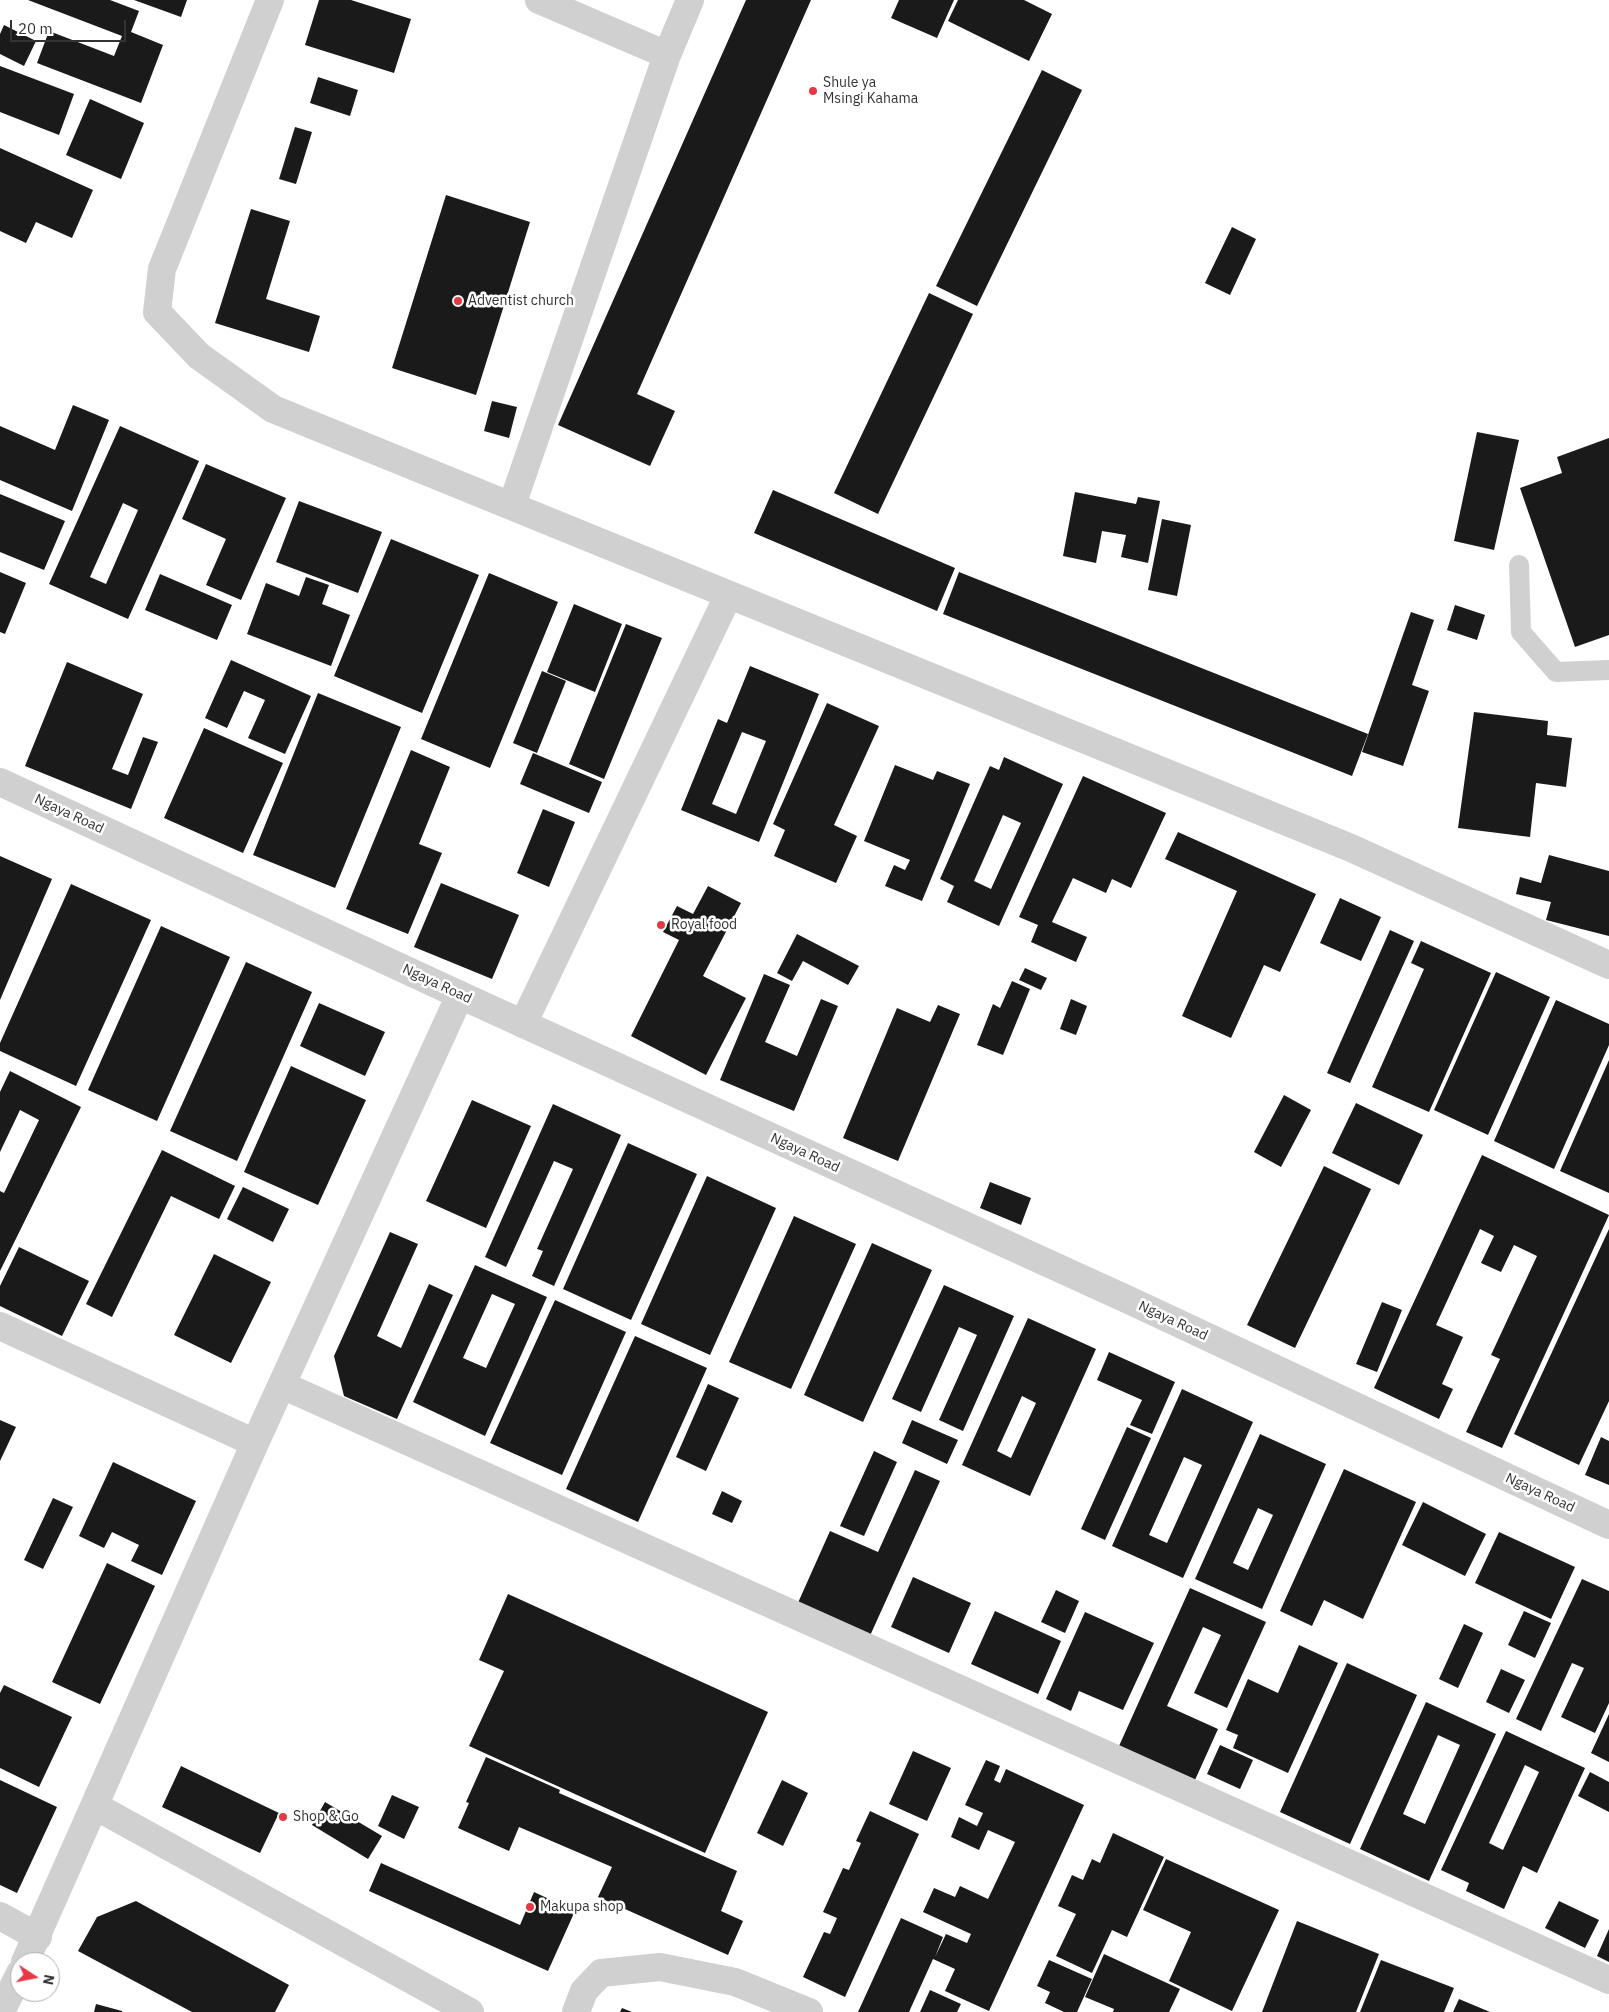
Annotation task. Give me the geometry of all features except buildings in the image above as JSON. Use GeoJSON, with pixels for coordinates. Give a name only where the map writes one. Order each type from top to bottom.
{"type":"FeatureCollection","features":[{"type":"Feature","properties":{"kind":"street"},"geometry":{"type":"LineString","coordinates":[[270,0],[162,269],[157,312],[199,356],[273,409],[512,505],[728,596],[1351,848],[1609,965]]}},
{"type":"Feature","properties":{"kind":"street"},"geometry":{"type":"LineString","coordinates":[[539,0],[667,55]]}},
{"type":"Feature","properties":{"kind":"street"},"geometry":{"type":"LineString","coordinates":[[512,505],[667,55],[690,0]]}},
{"type":"Feature","properties":{"kind":"street"},"geometry":{"type":"LineString","coordinates":[[524,1024],[728,596]]}},
{"type":"Feature","properties":{"kind":"street","name":"Ngaya Road"},"geometry":{"type":"LineString","coordinates":[[0,782],[460,995],[1142,1306],[1609,1525]]}},
{"type":"Feature","properties":{"kind":"street"},"geometry":{"type":"LineString","coordinates":[[31,1952],[255,1443],[460,995]]}},
{"type":"Feature","properties":{"kind":"street"},"geometry":{"type":"LineString","coordinates":[[0,1326],[255,1443]]}},
{"type":"Feature","properties":{"kind":"street"},"geometry":{"type":"LineString","coordinates":[[282,1385],[1609,1980]]}},
{"type":"Feature","properties":{"kind":"street"},"geometry":{"type":"LineString","coordinates":[[95,1806],[470,2012]]}},
{"type":"Feature","properties":{"kind":"street"},"geometry":{"type":"LineString","coordinates":[[0,1916],[38,1937]]}},
{"type":"Feature","properties":{"kind":"street"},"geometry":{"type":"LineString","coordinates":[[576,2012],[584,1991],[601,1973],[660,1967],[736,1982],[809,2012]]}},
{"type":"Feature","properties":{"kind":"street"},"geometry":{"type":"LineString","coordinates":[[1,2012],[10,1994]]}},
{"type":"Feature","properties":{"kind":"lane"},"geometry":{"type":"LineString","coordinates":[[1519,564],[1521,632],[1556,672],[1609,670]]}},
{"type":"Feature","properties":{"kind":"place","name":"Shule ya Msingi Kahama"},"geometry":{"type":"Point","coordinates":[813,91]}},
{"type":"Feature","properties":{"kind":"place","name":"Adventist church"},"geometry":{"type":"Point","coordinates":[458,301]}},
{"type":"Feature","properties":{"kind":"place","name":"Royal food"},"geometry":{"type":"Point","coordinates":[661,925]}},
{"type":"Feature","properties":{"kind":"place","name":"Shop & Go"},"geometry":{"type":"Point","coordinates":[283,1817]}},
{"type":"Feature","properties":{"kind":"place","name":"Makupa shop"},"geometry":{"type":"Point","coordinates":[530,1907]}}]}
